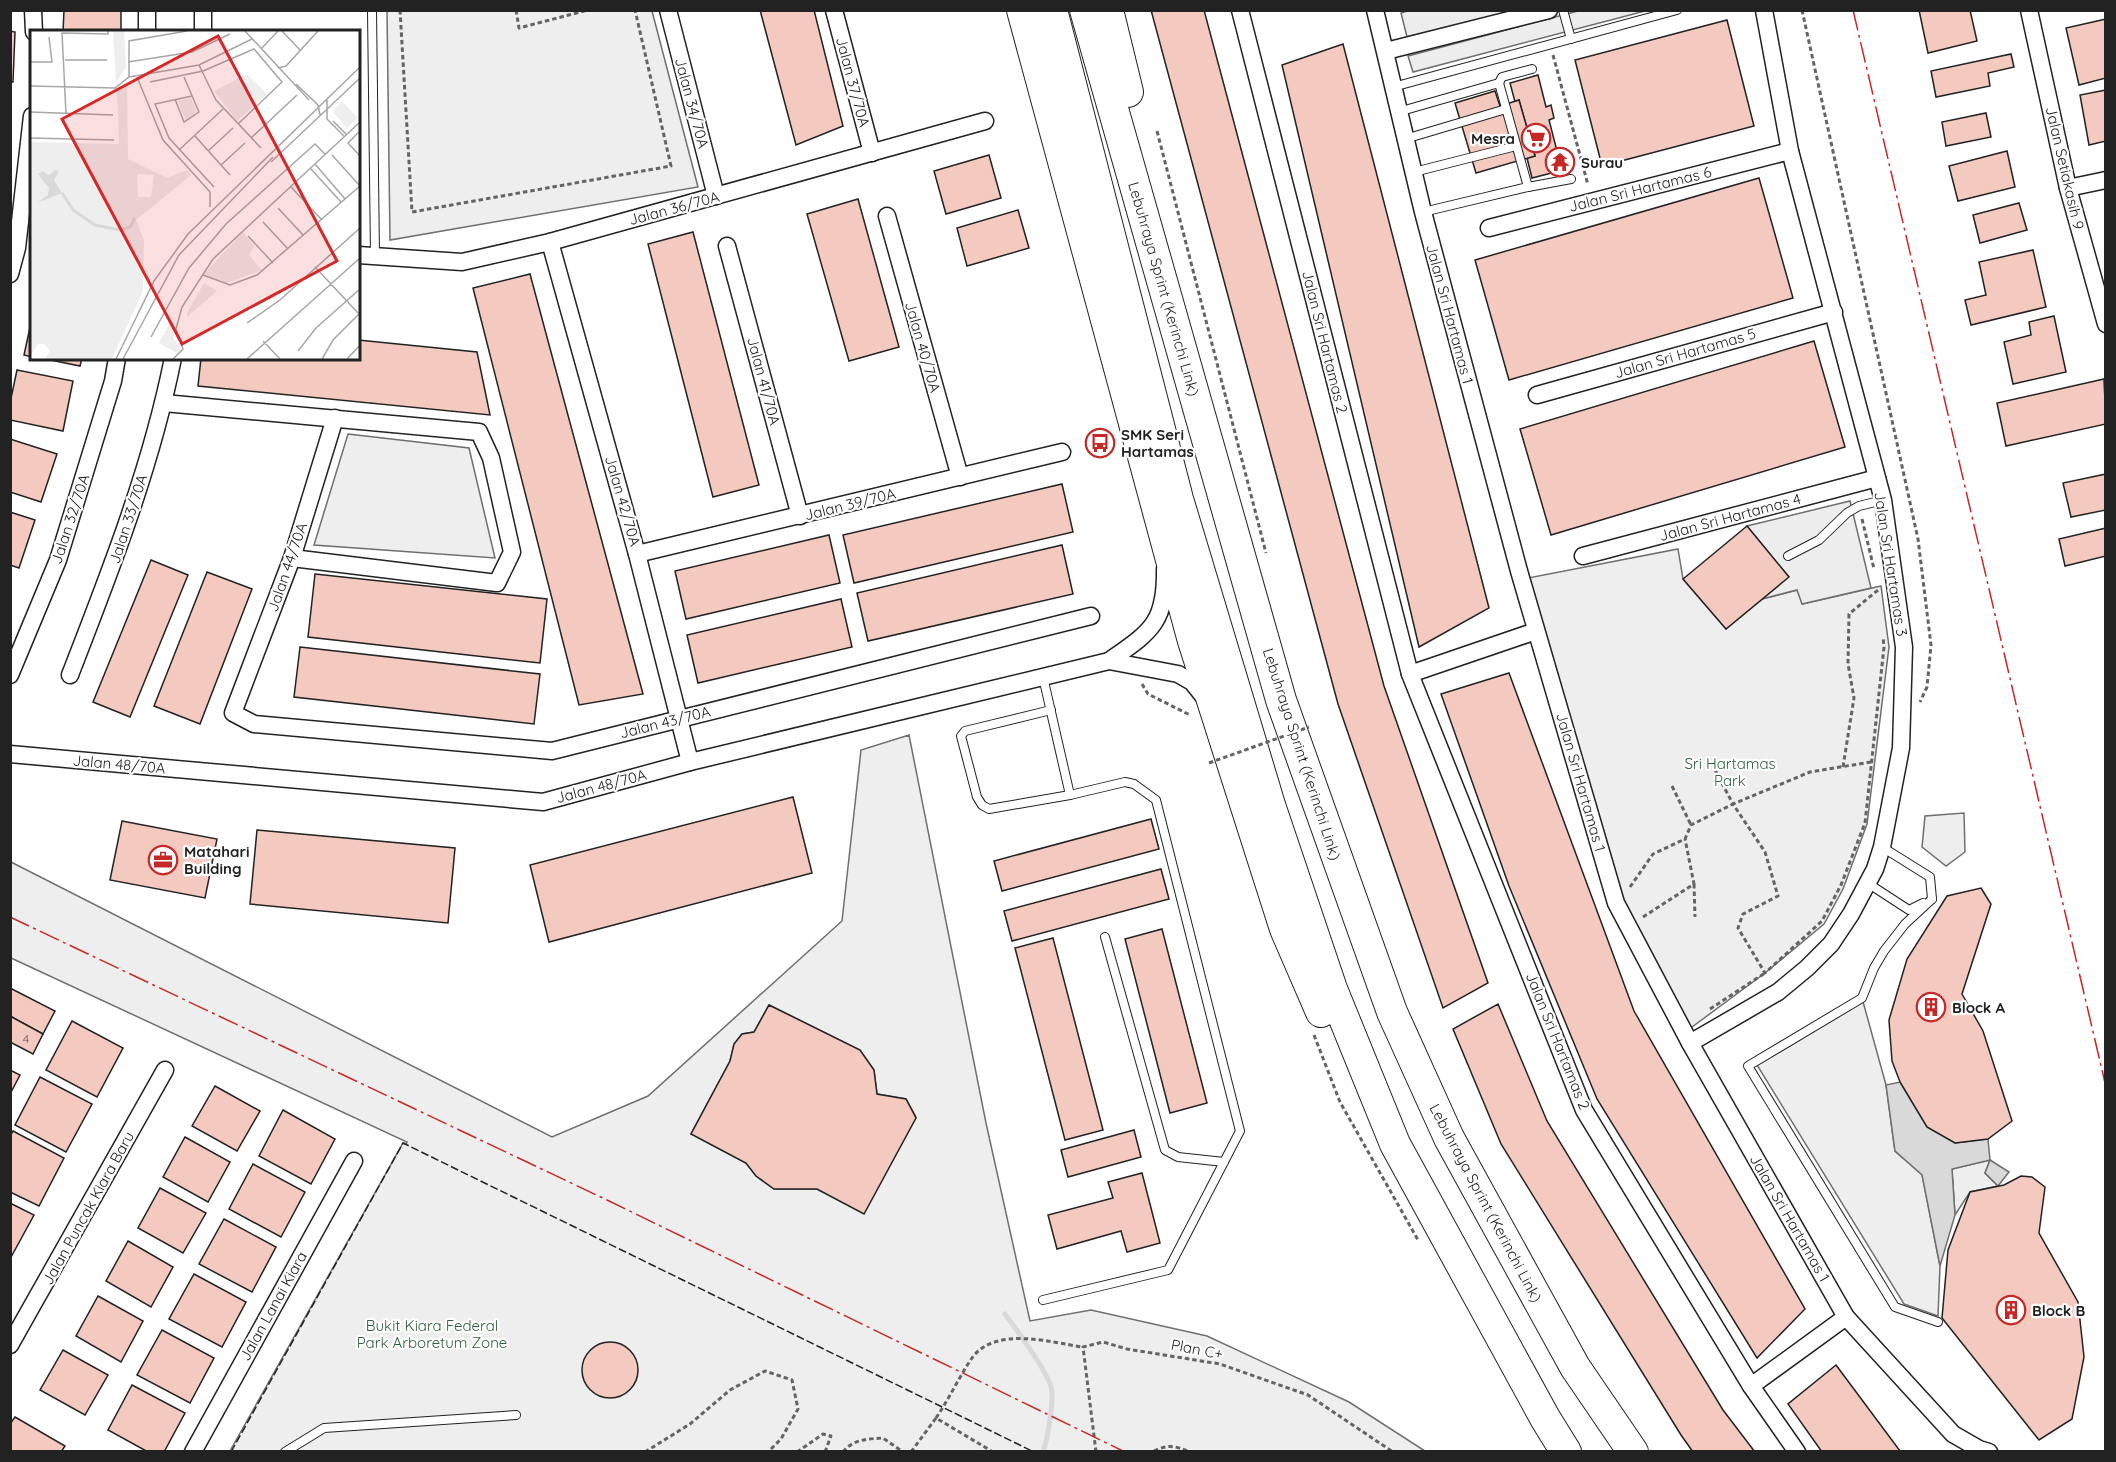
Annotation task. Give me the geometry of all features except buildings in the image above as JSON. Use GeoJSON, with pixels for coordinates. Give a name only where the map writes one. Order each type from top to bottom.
{"type":"FeatureCollection","features":[{"type":"Feature","properties":{"kind":"highway"},"geometry":{"type":"LineString","coordinates":[[1022,10],[1163,533],[1194,641],[1285,929],[1353,1090],[1395,1144]]}},
{"type":"Feature","properties":{"kind":"highway"},"geometry":{"type":"LineString","coordinates":[[1052,10],[1178,499],[1267,793],[1332,989],[1395,1144],[1545,1418],[1566,1452]]}},
{"type":"Feature","properties":{"kind":"highway","name":"Lebuhraya Sprint (Kerinchi Link)"},"geometry":{"type":"LineString","coordinates":[[1084,10],[1294,741],[1392,1012],[1449,1138],[1472,1180],[1575,1367],[1633,1452]]}},
{"type":"Feature","properties":{"kind":"highway"},"geometry":{"type":"LineString","coordinates":[[1108,10],[1248,582]]}},
{"type":"Feature","properties":{"kind":"street"},"geometry":{"type":"LineString","coordinates":[[33,10],[34,30]]}},
{"type":"Feature","properties":{"kind":"street"},"geometry":{"type":"LineString","coordinates":[[147,10],[147,30]]}},
{"type":"Feature","properties":{"kind":"street"},"geometry":{"type":"LineString","coordinates":[[202,30],[203,10]]}},
{"type":"Feature","properties":{"kind":"street","name":"Jalan 34/70A"},"geometry":{"type":"LineString","coordinates":[[668,10],[716,196]]}},
{"type":"Feature","properties":{"kind":"street","name":"Jalan 37/70A"},"geometry":{"type":"LineString","coordinates":[[834,10],[872,153]]}},
{"type":"Feature","properties":{"kind":"street","name":"Jalan Sri Hartamas 2"},"geometry":{"type":"LineString","coordinates":[[1240,10],[1410,674],[1584,1110],[1751,1386],[1797,1452]]}},
{"type":"Feature","properties":{"kind":"street","name":"Jalan Sri Hartamas 1"},"geometry":{"type":"LineString","coordinates":[[1375,10],[1423,212],[1536,631],[1616,903],[1690,1043],[1846,1317],[1953,1434],[1978,1449],[1989,1452]]}},
{"type":"Feature","properties":{"kind":"street"},"geometry":{"type":"LineString","coordinates":[[1386,51],[1549,10]]}},
{"type":"Feature","properties":{"kind":"street","name":"Jalan Sri Hartamas 3"},"geometry":{"type":"LineString","coordinates":[[1690,1043],[1778,992],[1831,944],[1869,884],[1882,847],[1901,748],[1904,647],[1883,500],[1790,151],[1764,10]]}},
{"type":"Feature","properties":{"kind":"street","name":"Jalan Setiakasih 9"},"geometry":{"type":"LineString","coordinates":[[2029,10],[2068,188],[2106,324]]}},
{"type":"Feature","properties":{"kind":"street","name":"Jalan 36/70A"},"geometry":{"type":"LineString","coordinates":[[367,255],[462,262],[550,242],[985,122]]}},
{"type":"Feature","properties":{"kind":"street"},"geometry":{"type":"LineString","coordinates":[[10,274],[17,248],[30,134]]}},
{"type":"Feature","properties":{"kind":"street","name":"Jalan Sri Hartamas 6"},"geometry":{"type":"LineString","coordinates":[[1489,228],[1790,151]]}},
{"type":"Feature","properties":{"kind":"street"},"geometry":{"type":"LineString","coordinates":[[2068,188],[2106,180]]}},
{"type":"Feature","properties":{"kind":"street","name":"Jalan 40/70A"},"geometry":{"type":"LineString","coordinates":[[887,216],[960,477]]}},
{"type":"Feature","properties":{"kind":"street","name":"Jalan 42/70A"},"geometry":{"type":"LineString","coordinates":[[550,242],[637,554],[690,762]]}},
{"type":"Feature","properties":{"kind":"street","name":"Jalan 41/70A"},"geometry":{"type":"LineString","coordinates":[[727,246],[800,516]]}},
{"type":"Feature","properties":{"kind":"street","name":"Jalan Sri Hartamas 5"},"geometry":{"type":"LineString","coordinates":[[1537,395],[1834,312]]}},
{"type":"Feature","properties":{"kind":"street","name":"Jalan 32/70A"},"geometry":{"type":"LineString","coordinates":[[10,675],[58,560],[113,381],[117,360]]}},
{"type":"Feature","properties":{"kind":"street","name":"Jalan 33/70A"},"geometry":{"type":"LineString","coordinates":[[70,675],[122,543],[164,403],[173,360]]}},
{"type":"Feature","properties":{"kind":"street"},"geometry":{"type":"LineString","coordinates":[[164,403],[479,432],[491,458],[512,552],[497,583],[292,558]]}},
{"type":"Feature","properties":{"kind":"street","name":"Jalan 44/70A"},"geometry":{"type":"LineString","coordinates":[[232,713],[292,558],[335,418]]}},
{"type":"Feature","properties":{"kind":"street","name":"Jalan 39/70A"},"geometry":{"type":"LineString","coordinates":[[637,554],[1062,452]]}},
{"type":"Feature","properties":{"kind":"street","name":"Jalan Sri Hartamas 4"},"geometry":{"type":"LineString","coordinates":[[1583,555],[1877,478]]}},
{"type":"Feature","properties":{"kind":"street","name":"Jalan 48/70A"},"geometry":{"type":"LineString","coordinates":[[1109,662],[1150,629],[1161,615],[1165,573],[1163,533]]}},
{"type":"Feature","properties":{"kind":"street","name":"Jalan 43/70A"},"geometry":{"type":"LineString","coordinates":[[232,713],[254,724],[552,751],[1091,616]]}},
{"type":"Feature","properties":{"kind":"street"},"geometry":{"type":"LineString","coordinates":[[1410,674],[1536,631]]}},
{"type":"Feature","properties":{"kind":"street","name":"Jalan 48/70A"},"geometry":{"type":"LineString","coordinates":[[10,754],[543,802],[690,762],[1109,662],[1178,674],[1192,682],[1220,725]]}},
{"type":"Feature","properties":{"kind":"street","name":"Jalan Puncak Kiara Baru"},"geometry":{"type":"LineString","coordinates":[[10,1345],[165,1070]]}},
{"type":"Feature","properties":{"kind":"street","name":"Jalan Lanai Kiara"},"geometry":{"type":"LineString","coordinates":[[193,1452],[354,1161]]}},
{"type":"Feature","properties":{"kind":"street"},"geometry":{"type":"LineString","coordinates":[[1751,1386],[1846,1317]]}},
{"type":"Feature","properties":{"kind":"lane"},"geometry":{"type":"LineString","coordinates":[[367,255],[372,10]]}},
{"type":"Feature","properties":{"kind":"lane"},"geometry":{"type":"LineString","coordinates":[[1563,10],[1571,39]]}},
{"type":"Feature","properties":{"kind":"lane"},"geometry":{"type":"LineString","coordinates":[[1393,87],[1677,10]]}},
{"type":"Feature","properties":{"kind":"lane"},"geometry":{"type":"LineString","coordinates":[[1528,187],[1499,83],[1502,77],[1532,69]]}},
{"type":"Feature","properties":{"kind":"lane"},"geometry":{"type":"LineString","coordinates":[[1398,112],[1499,83]]}},
{"type":"Feature","properties":{"kind":"lane"},"geometry":{"type":"LineString","coordinates":[[1406,139],[1506,109]]}},
{"type":"Feature","properties":{"kind":"lane"},"geometry":{"type":"LineString","coordinates":[[1413,172],[1516,146]]}},
{"type":"Feature","properties":{"kind":"lane"},"geometry":{"type":"LineString","coordinates":[[1423,212],[1571,179]]}},
{"type":"Feature","properties":{"kind":"lane"},"geometry":{"type":"LineString","coordinates":[[1788,556],[1819,540],[1846,513],[1859,506],[1883,500]]}},
{"type":"Feature","properties":{"kind":"lane"},"geometry":{"type":"LineString","coordinates":[[1043,677],[1070,795]]}},
{"type":"Feature","properties":{"kind":"lane"},"geometry":{"type":"LineString","coordinates":[[1043,1300],[1168,1270],[1240,1131],[1156,800],[1134,784],[1125,782],[1070,795],[989,809],[982,805],[977,796],[961,736],[965,731],[1051,710]]}},
{"type":"Feature","properties":{"kind":"lane"},"geometry":{"type":"LineString","coordinates":[[1882,847],[1930,877],[1932,899]]}},
{"type":"Feature","properties":{"kind":"lane"},"geometry":{"type":"LineString","coordinates":[[1869,884],[1909,910],[1932,899]]}},
{"type":"Feature","properties":{"kind":"lane"},"geometry":{"type":"LineString","coordinates":[[1932,899],[1905,924],[1884,951],[1874,968],[1862,998],[1748,1066],[1895,1307],[1938,1322]]}},
{"type":"Feature","properties":{"kind":"lane"},"geometry":{"type":"LineString","coordinates":[[1105,937],[1165,1150],[1178,1156],[1224,1162]]}},
{"type":"Feature","properties":{"kind":"lane"},"geometry":{"type":"LineString","coordinates":[[285,1452],[324,1428],[516,1415]]}},
{"type":"Feature","properties":{"kind":"path"},"geometry":{"type":"LineString","coordinates":[[400,10],[412,212],[671,166],[635,10]]}},
{"type":"Feature","properties":{"kind":"path"},"geometry":{"type":"LineString","coordinates":[[516,10],[519,28],[588,10]]}},
{"type":"Feature","properties":{"kind":"path"},"geometry":{"type":"LineString","coordinates":[[1802,10],[1918,538],[1931,645],[1927,687],[1918,707]]}},
{"type":"Feature","properties":{"kind":"path"},"geometry":{"type":"LineString","coordinates":[[1554,58],[1588,188]]}},
{"type":"Feature","properties":{"kind":"path"},"geometry":{"type":"LineString","coordinates":[[1157,131],[1267,557]]}},
{"type":"Feature","properties":{"kind":"path"},"geometry":{"type":"LineString","coordinates":[[1859,506],[1876,579]]}},
{"type":"Feature","properties":{"kind":"path"},"geometry":{"type":"LineString","coordinates":[[1843,767],[1854,698],[1848,664],[1849,614],[1878,590],[1880,601]]}},
{"type":"Feature","properties":{"kind":"path"},"geometry":{"type":"LineString","coordinates":[[1707,1011],[1765,973],[1822,921],[1841,885],[1864,823],[1884,647],[1883,635]]}},
{"type":"Feature","properties":{"kind":"path"},"geometry":{"type":"LineString","coordinates":[[1209,763],[1309,728]]}},
{"type":"Feature","properties":{"kind":"path"},"geometry":{"type":"LineString","coordinates":[[1695,917],[1694,884],[1685,839],[1691,825],[1733,804],[1810,772],[1871,762]]}},
{"type":"Feature","properties":{"kind":"path"},"geometry":{"type":"LineString","coordinates":[[1715,770],[1733,804],[1765,852],[1779,896],[1743,914],[1738,928],[1765,973]]}},
{"type":"Feature","properties":{"kind":"path"},"geometry":{"type":"LineString","coordinates":[[1672,786],[1691,825]]}},
{"type":"Feature","properties":{"kind":"path"},"geometry":{"type":"LineString","coordinates":[[1628,890],[1653,854],[1685,839]]}},
{"type":"Feature","properties":{"kind":"path"},"geometry":{"type":"LineString","coordinates":[[1634,923],[1694,884]]}},
{"type":"Feature","properties":{"kind":"path","name":"Plan C+"},"geometry":{"type":"LineString","coordinates":[[911,1452],[936,1418],[974,1356],[988,1343],[1024,1339],[1083,1347],[1103,1342],[1127,1349],[1220,1364],[1308,1395],[1393,1452]]}},
{"type":"Feature","properties":{"kind":"path"},"geometry":{"type":"LineString","coordinates":[[1083,1347],[1096,1452]]}},
{"type":"Feature","properties":{"kind":"path"},"geometry":{"type":"LineString","coordinates":[[645,1452],[690,1424],[730,1390],[765,1371],[792,1380],[798,1408],[781,1439],[768,1452]]}},
{"type":"Feature","properties":{"kind":"path"},"geometry":{"type":"LineString","coordinates":[[936,1418],[993,1452]]}},
{"type":"Feature","properties":{"kind":"path"},"geometry":{"type":"LineString","coordinates":[[797,1452],[823,1434],[831,1436],[825,1452]]}},
{"type":"Feature","properties":{"kind":"path"},"geometry":{"type":"LineString","coordinates":[[843,1452],[859,1440],[883,1438],[903,1452]]}},
{"type":"Feature","properties":{"kind":"path"},"geometry":{"type":"LineString","coordinates":[[1154,1451],[1163,1446],[1173,1445],[1190,1452]]}},
{"type":"Feature","properties":{"kind":"path"},"geometry":{"type":"LineString","coordinates":[[1154,1451],[1168,1452]]}},
{"type":"Feature","properties":{"kind":"green space"},"geometry":{"type":"Polygon","coordinates":[[[387,11],[652,11],[698,187],[390,240],[387,11]]]}},
{"type":"Feature","properties":{"kind":"green space"},"geometry":{"type":"Polygon","coordinates":[[[348,434],[469,448],[495,558],[314,545],[348,434]]]}},
{"type":"Feature","properties":{"kind":"green space","name":"Sri Hartamas Park"},"geometry":{"type":"Polygon","coordinates":[[[1678,549],[1683,579],[1726,629],[1762,599],[1797,590],[1803,604],[1881,586],[1889,647],[1867,824],[1843,889],[1824,924],[1765,973],[1688,1030],[1619,900],[1528,578],[1678,549]]]}},
{"type":"Feature","properties":{"kind":"green space","name":"Bukit Kiara Federal Park Arboretum Zone"},"geometry":{"type":"Polygon","coordinates":[[[909,735],[986,1123],[1030,1321],[1091,1310],[1207,1336],[1349,1402],[1425,1451],[230,1451],[403,1143],[407,1142],[11,958],[11,862],[552,1137],[648,1096],[842,921],[861,750],[909,735]],[[769,1005],[754,1032],[742,1034],[734,1044],[730,1061],[691,1134],[746,1163],[756,1176],[774,1189],[817,1189],[864,1213],[916,1117],[906,1099],[877,1094],[874,1070],[860,1050],[769,1005]]]}},
{"type":"Feature","properties":{"kind":"green space"},"geometry":{"type":"Polygon","coordinates":[[[1964,813],[1965,852],[1946,866],[1922,847],[1925,816],[1964,813]]]}},
{"type":"Feature","properties":{"kind":"green space"},"geometry":{"type":"Polygon","coordinates":[[[1862,998],[1886,1085],[1895,1151],[1922,1174],[1940,1266],[1938,1316],[1904,1304],[1757,1065],[1862,998]]]}},
{"type":"Feature","properties":{"kind":"green space"},"geometry":{"type":"Polygon","coordinates":[[[1990,1160],[1985,1173],[1998,1186],[1970,1192],[1955,1215],[1952,1169],[1990,1160]]]}},
{"type":"Feature","properties":{"kind":"shaded area"},"geometry":{"type":"Polygon","coordinates":[[[1411,10],[1512,11],[1407,37],[1401,13],[1411,10]]]}},
{"type":"Feature","properties":{"kind":"shaded area"},"geometry":{"type":"Polygon","coordinates":[[[1578,11],[1645,11],[1413,72],[1408,56],[1578,11]]]}},
{"type":"Feature","properties":{"kind":"shaded area"},"geometry":{"type":"Polygon","coordinates":[[[1850,501],[1871,588],[1802,604],[1797,590],[1762,599],[1788,576],[1747,526],[1850,501]]]}},
{"type":"Feature","properties":{"kind":"shaded area"},"geometry":{"type":"Polygon","coordinates":[[[1900,1082],[1927,1127],[1955,1143],[1988,1139],[1990,1160],[1952,1169],[1955,1215],[1940,1266],[1922,1175],[1895,1151],[1886,1085],[1900,1082]]]}},
{"type":"Feature","properties":{"kind":"shaded area"},"geometry":{"type":"Polygon","coordinates":[[[1990,1160],[2009,1172],[1998,1186],[1985,1173],[1990,1160]]]}},
{"type":"Feature","properties":{"kind":"waterway"},"geometry":{"type":"LineString","coordinates":[[1005,1314],[1050,1383],[1052,1404],[1043,1452]]}},
{"type":"Feature","properties":{"kind":"fence"},"geometry":{"type":"LineString","coordinates":[[231,1452],[403,1143],[1034,1452]]}},
{"type":"Feature","properties":{"kind":"power"},"geometry":{"type":"LineString","coordinates":[[1853,10],[2106,1087]]}},
{"type":"Feature","properties":{"kind":"power"},"geometry":{"type":"LineString","coordinates":[[10,917],[607,1200],[1125,1452]]}},
{"type":"Feature","properties":{"kind":"place","name":"Mesra"},"geometry":{"type":"Point","coordinates":[1536,138]}},
{"type":"Feature","properties":{"kind":"place","name":"Surau"},"geometry":{"type":"Point","coordinates":[1560,162]}},
{"type":"Feature","properties":{"kind":"place","name":"SMK Seri Hartamas"},"geometry":{"type":"Point","coordinates":[1100,443]}},
{"type":"Feature","properties":{"kind":"place","name":"Matahari Building"},"geometry":{"type":"Point","coordinates":[163,860]}},
{"type":"Feature","properties":{"kind":"place","name":"Block A"},"geometry":{"type":"Point","coordinates":[1931,1007]}},
{"type":"Feature","properties":{"kind":"place","name":"Block B"},"geometry":{"type":"Point","coordinates":[2011,1310]}}]}
